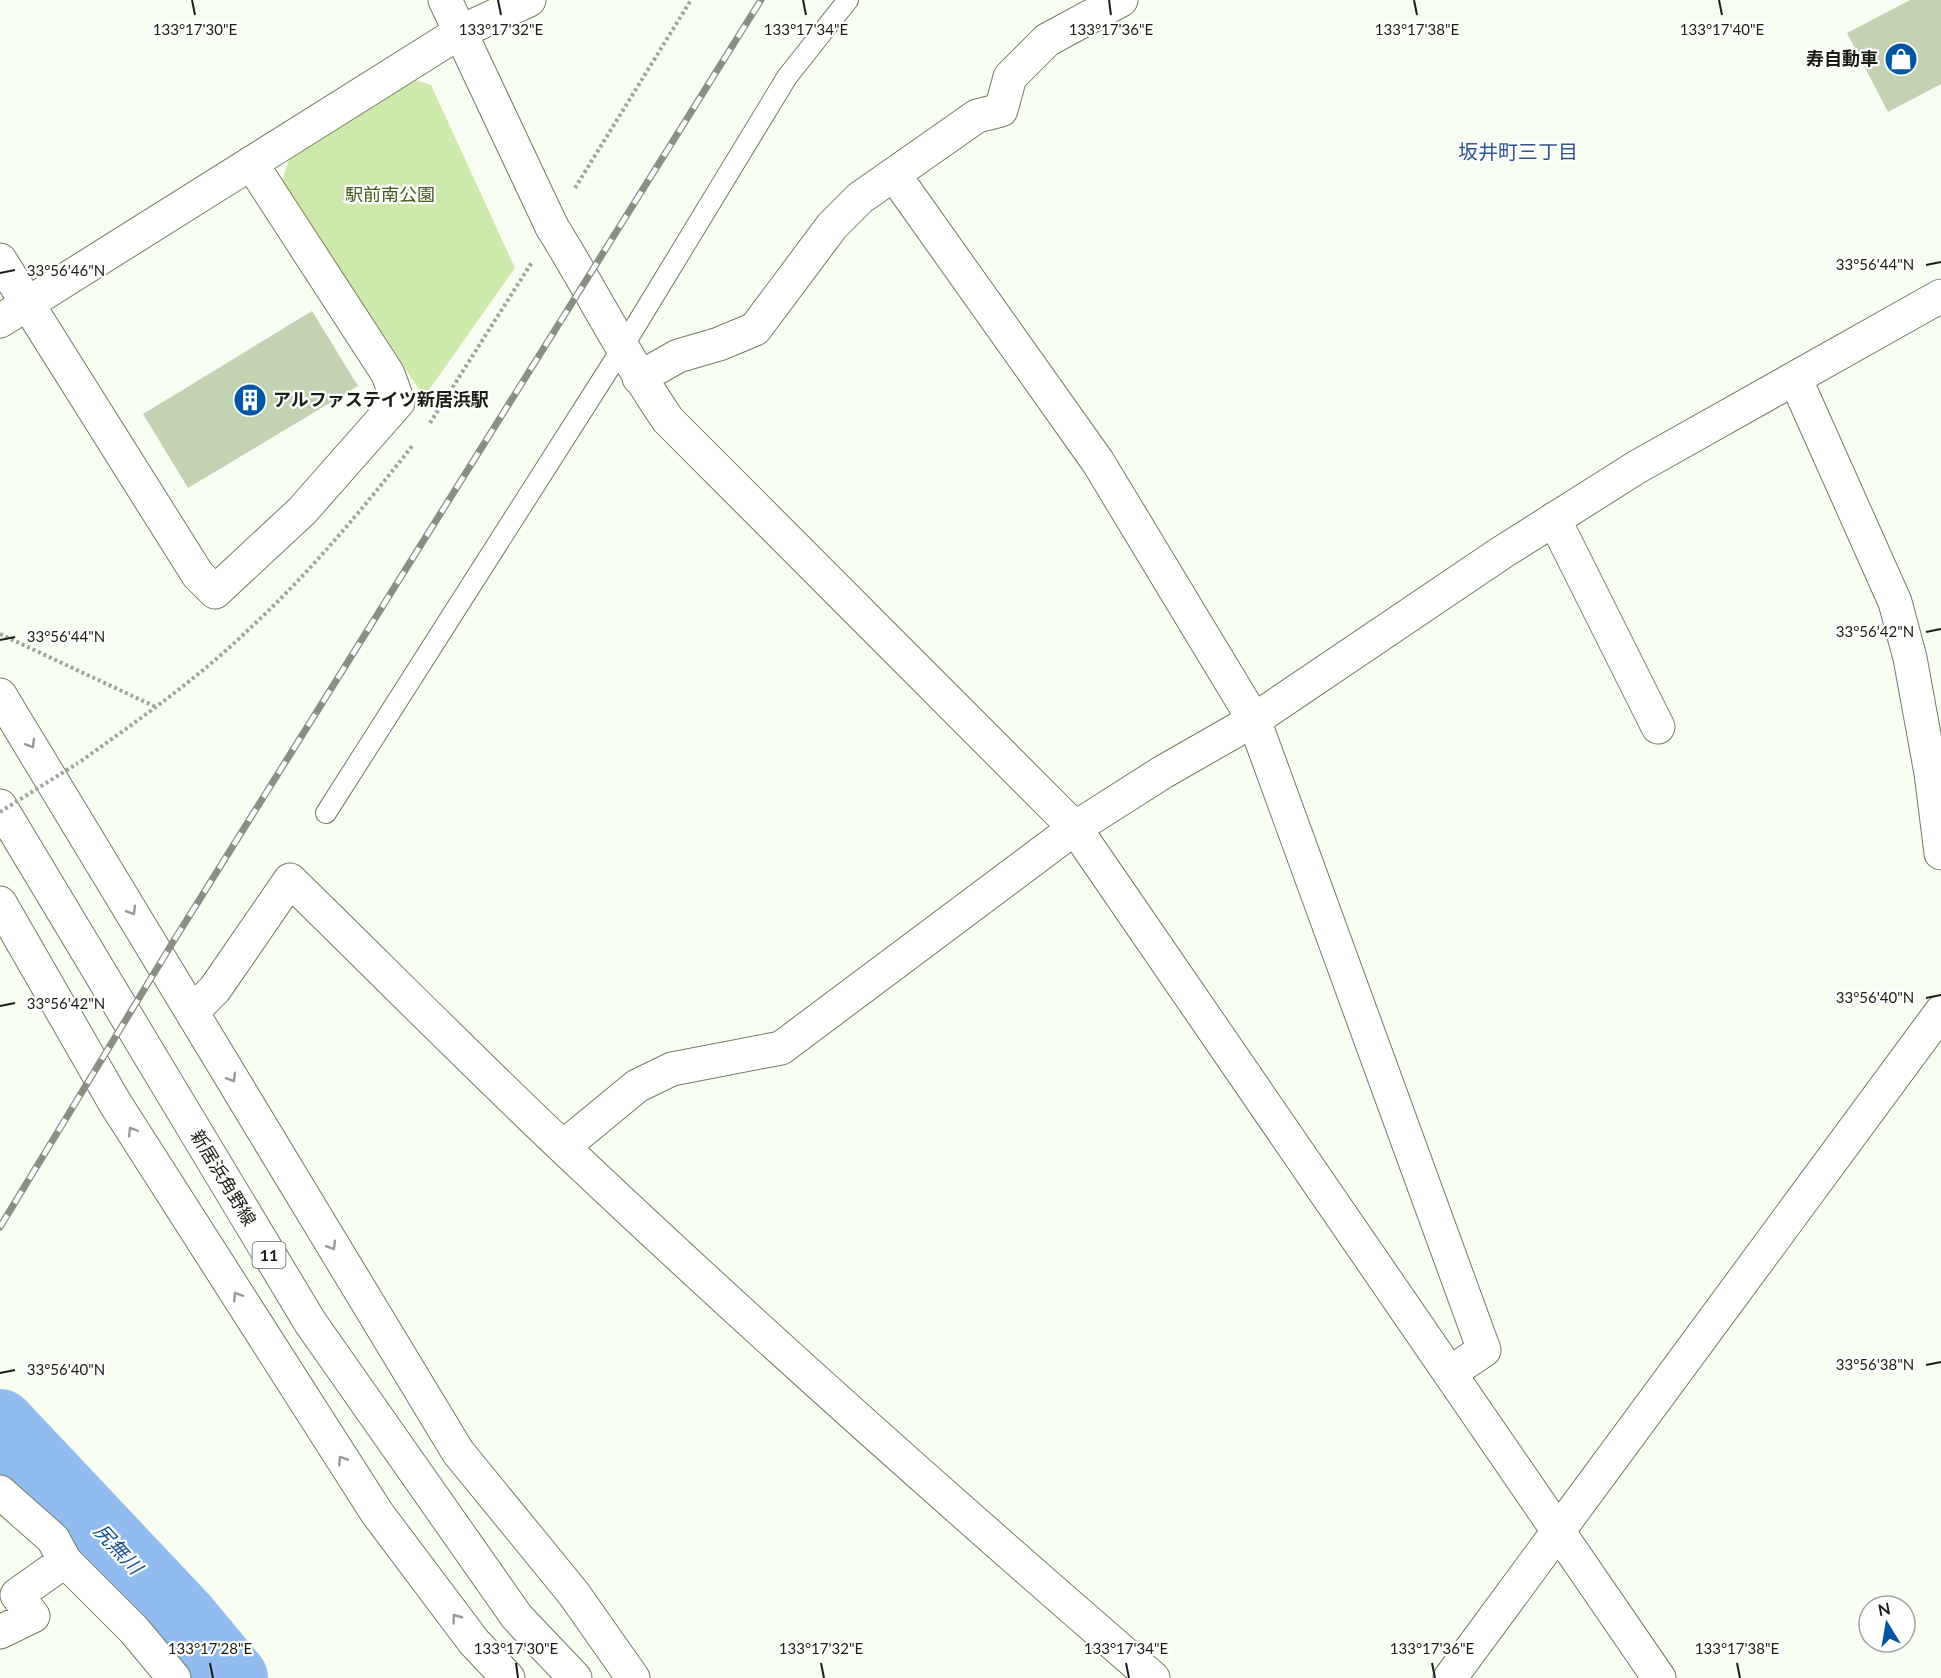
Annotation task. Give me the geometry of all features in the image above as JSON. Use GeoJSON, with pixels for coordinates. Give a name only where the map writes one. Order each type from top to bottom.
{"type":"FeatureCollection","features":[{"type":"Feature","properties":{"kind":"street"},"geometry":{"type":"LineString","coordinates":[[445,0],[552,227],[586,281],[621,350],[668,420],[1075,828],[1659,1678]]}},
{"type":"Feature","properties":{"kind":"street"},"geometry":{"type":"LineString","coordinates":[[13,312],[460,32],[529,0]]}},
{"type":"Feature","properties":{"kind":"street"},"geometry":{"type":"LineString","coordinates":[[639,378],[678,356],[719,344],[755,329],[832,226],[860,198],[895,176],[977,116],[1001,110],[1010,77],[1047,40],[1121,0]]}},
{"type":"Feature","properties":{"kind":"street"},"geometry":{"type":"LineString","coordinates":[[0,260],[13,312],[198,575],[214,592],[302,511],[398,402],[388,374],[251,163]]}},
{"type":"Feature","properties":{"kind":"street"},"geometry":{"type":"LineString","coordinates":[[895,176],[1098,462],[1254,720],[1484,1350],[1450,1374]]}},
{"type":"Feature","properties":{"kind":"street"},"geometry":{"type":"LineString","coordinates":[[563,1147],[637,1086],[672,1070],[781,1048],[1075,828],[1163,772],[1254,720],[1554,519],[1637,467],[1941,296]]}},
{"type":"Feature","properties":{"kind":"street"},"geometry":{"type":"LineString","coordinates":[[1795,378],[1895,602],[1910,658],[1931,773],[1941,853]]}},
{"type":"Feature","properties":{"kind":"street"},"geometry":{"type":"LineString","coordinates":[[1554,519],[1658,727]]}},
{"type":"Feature","properties":{"kind":"street"},"geometry":{"type":"LineString","coordinates":[[0,695],[458,1452],[574,1594],[633,1678]]}},
{"type":"Feature","properties":{"kind":"street","name":"新居浜角野線"},"geometry":{"type":"LineString","coordinates":[[0,807],[310,1322],[517,1617],[575,1678]]}},
{"type":"Feature","properties":{"kind":"street"},"geometry":{"type":"LineString","coordinates":[[192,1012],[215,989],[290,880],[563,1147],[846,1407],[1153,1678]]}},
{"type":"Feature","properties":{"kind":"street"},"geometry":{"type":"LineString","coordinates":[[0,903],[115,1103],[364,1493],[474,1642],[508,1678]]}},
{"type":"Feature","properties":{"kind":"street"},"geometry":{"type":"LineString","coordinates":[[1450,1678],[1941,1012]]}},
{"type":"Feature","properties":{"kind":"street"},"geometry":{"type":"LineString","coordinates":[[0,1492],[53,1539],[65,1561],[134,1630],[174,1678]]}},
{"type":"Feature","properties":{"kind":"street"},"geometry":{"type":"LineString","coordinates":[[0,1632],[33,1616],[17,1595],[65,1561]]}},
{"type":"Feature","properties":{"kind":"lane"},"geometry":{"type":"LineString","coordinates":[[326,813],[621,350],[788,77],[848,0]]}},
{"type":"Feature","properties":{"kind":"path"},"geometry":{"type":"LineString","coordinates":[[581,180],[691,0]]}},
{"type":"Feature","properties":{"kind":"path"},"geometry":{"type":"LineString","coordinates":[[0,634],[156,707]]}},
{"type":"Feature","properties":{"kind":"path"},"geometry":{"type":"LineString","coordinates":[[0,812],[78,763]]}},
{"type":"Feature","properties":{"kind":"green space","name":"駅前南公園"},"geometry":{"type":"Polygon","coordinates":[[[412,79],[431,85],[515,268],[424,397],[282,181],[290,156],[412,79]]]}},
{"type":"Feature","properties":{"kind":"building","name":"寿自動車"},"geometry":{"type":"Polygon","coordinates":[[[1910,0],[1941,0],[1941,84],[1888,112],[1847,33],[1910,0]]]}},
{"type":"Feature","properties":{"kind":"building","name":"アルファステイツ新居浜駅"},"geometry":{"type":"Polygon","coordinates":[[[312,311],[358,386],[188,488],[143,414],[312,311]]]}},
{"type":"Feature","properties":{"kind":"waterway","name":"尻無川"},"geometry":{"type":"LineString","coordinates":[[0,1424],[183,1618],[233,1678]]}},
{"type":"Feature","properties":{"kind":"railway"},"geometry":{"type":"LineString","coordinates":[[0,1227],[173,942],[761,0]]}},
{"type":"Feature","properties":{"kind":"place","name":"寿自動車"},"geometry":{"type":"Point","coordinates":[1901,59]}},
{"type":"Feature","properties":{"kind":"place","name":"アルファステイツ新居浜駅"},"geometry":{"type":"Point","coordinates":[250,400]}},
{"type":"Feature","properties":{"kind":"district","name":"坂井町三丁目"},"geometry":{"type":"Point","coordinates":[1518,152]}}]}
